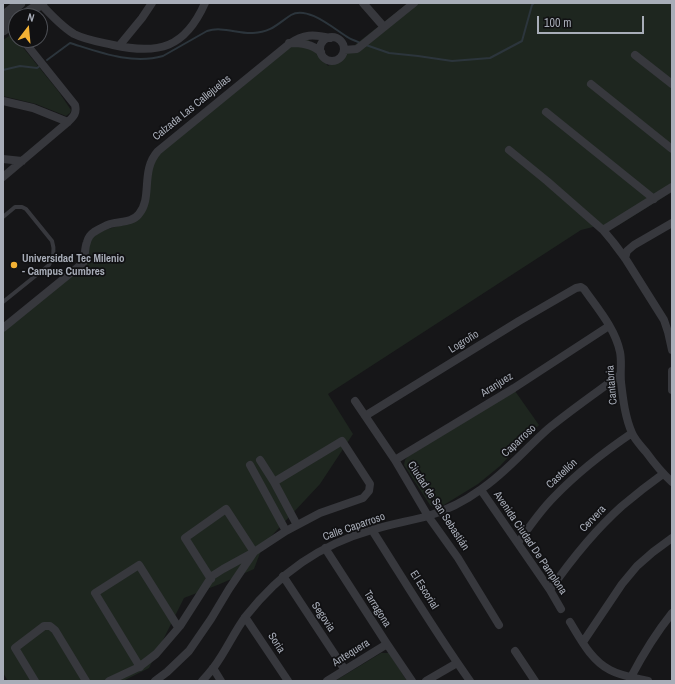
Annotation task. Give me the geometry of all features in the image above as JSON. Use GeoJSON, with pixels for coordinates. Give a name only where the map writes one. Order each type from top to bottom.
{"type":"FeatureCollection","features":[{"type":"Feature","properties":{"kind":"street"},"geometry":{"type":"LineString","coordinates":[[41,3],[60,24],[75,34],[93,41],[119,46],[137,49],[153,49],[174,43],[189,31],[200,15],[205,3]]}},
{"type":"Feature","properties":{"kind":"street"},"geometry":{"type":"LineString","coordinates":[[119,46],[152,3]]}},
{"type":"Feature","properties":{"kind":"street"},"geometry":{"type":"LineString","coordinates":[[363,3],[384,27]]}},
{"type":"Feature","properties":{"kind":"street"},"geometry":{"type":"LineString","coordinates":[[344,50],[357,49],[414,3]]}},
{"type":"Feature","properties":{"kind":"street","name":"Calzada Las Callejuelas"},"geometry":{"type":"LineString","coordinates":[[3,328],[83,263],[86,254],[87,242],[92,234],[101,227],[133,220],[138,215],[145,200],[150,161],[158,151],[298,38],[317,35],[330,38]]}},
{"type":"Feature","properties":{"kind":"street"},"geometry":{"type":"LineString","coordinates":[[289,44],[307,44],[316,48],[325,58],[332,61],[339,59],[342,56],[344,50],[343,45],[338,39],[330,38],[321,45],[321,52]]}},
{"type":"Feature","properties":{"kind":"street"},"geometry":{"type":"LineString","coordinates":[[3,177],[75,115],[75,105],[30,48]]}},
{"type":"Feature","properties":{"kind":"street"},"geometry":{"type":"LineString","coordinates":[[635,55],[672,84]]}},
{"type":"Feature","properties":{"kind":"street"},"geometry":{"type":"LineString","coordinates":[[591,84],[672,149]]}},
{"type":"Feature","properties":{"kind":"street"},"geometry":{"type":"LineString","coordinates":[[3,101],[33,108],[68,122]]}},
{"type":"Feature","properties":{"kind":"street"},"geometry":{"type":"LineString","coordinates":[[546,112],[654,199]]}},
{"type":"Feature","properties":{"kind":"street"},"geometry":{"type":"LineString","coordinates":[[509,150],[603,230],[613,242],[625,258],[664,320],[672,350]]}},
{"type":"Feature","properties":{"kind":"street"},"geometry":{"type":"LineString","coordinates":[[3,159],[22,161]]}},
{"type":"Feature","properties":{"kind":"street"},"geometry":{"type":"LineString","coordinates":[[603,230],[672,188]]}},
{"type":"Feature","properties":{"kind":"street"},"geometry":{"type":"LineString","coordinates":[[625,258],[627,251],[634,245],[672,223]]}},
{"type":"Feature","properties":{"kind":"street","name":"Cantabria"},"geometry":{"type":"LineString","coordinates":[[576,288],[581,287],[584,289],[609,326],[618,344],[621,363],[620,375],[625,411],[632,433],[637,442],[663,474],[672,482]]}},
{"type":"Feature","properties":{"kind":"street","name":"Logroño"},"geometry":{"type":"LineString","coordinates":[[365,416],[519,321],[576,288]]}},
{"type":"Feature","properties":{"kind":"street","name":"Aranjuez"},"geometry":{"type":"LineString","coordinates":[[395,460],[514,388],[609,326]]}},
{"type":"Feature","properties":{"kind":"street"},"geometry":{"type":"LineString","coordinates":[[672,371],[672,390]]}},
{"type":"Feature","properties":{"kind":"street","name":"Caparroso"},"geometry":{"type":"LineString","coordinates":[[428,516],[456,504],[481,490],[511,465],[550,427],[620,375]]}},
{"type":"Feature","properties":{"kind":"street","name":"Ciudad de San Sebastián"},"geometry":{"type":"LineString","coordinates":[[355,401],[395,460],[428,516],[458,558],[499,625]]}},
{"type":"Feature","properties":{"kind":"street","name":"Castellón"},"geometry":{"type":"LineString","coordinates":[[518,543],[534,520],[558,492],[594,460],[632,433]]}},
{"type":"Feature","properties":{"kind":"street"},"geometry":{"type":"LineString","coordinates":[[109,681],[140,667],[156,654],[178,627],[212,576],[254,552],[286,530],[320,513],[363,498],[369,491],[370,484],[342,441],[274,482]]}},
{"type":"Feature","properties":{"kind":"street"},"geometry":{"type":"LineString","coordinates":[[260,460],[274,482],[297,525]]}},
{"type":"Feature","properties":{"kind":"street"},"geometry":{"type":"LineString","coordinates":[[250,465],[286,530]]}},
{"type":"Feature","properties":{"kind":"street","name":"Cervera"},"geometry":{"type":"LineString","coordinates":[[550,590],[568,565],[601,526],[621,506],[663,474]]}},
{"type":"Feature","properties":{"kind":"street","name":"Avenida Ciudad De Pamplona"},"geometry":{"type":"LineString","coordinates":[[481,490],[550,590],[561,609]]}},
{"type":"Feature","properties":{"kind":"street"},"geometry":{"type":"LineString","coordinates":[[211,579],[185,538],[226,509],[254,552]]}},
{"type":"Feature","properties":{"kind":"street","name":"Calle Caparroso"},"geometry":{"type":"LineString","coordinates":[[202,681],[213,668],[245,617],[283,576],[325,548],[372,530],[428,516]]}},
{"type":"Feature","properties":{"kind":"street","name":"El Escorial"},"geometry":{"type":"LineString","coordinates":[[372,530],[470,681]]}},
{"type":"Feature","properties":{"kind":"street"},"geometry":{"type":"LineString","coordinates":[[583,642],[622,584],[637,566],[672,538]]}},
{"type":"Feature","properties":{"kind":"street","name":"Tarragona"},"geometry":{"type":"LineString","coordinates":[[325,548],[412,681]]}},
{"type":"Feature","properties":{"kind":"street"},"geometry":{"type":"LineString","coordinates":[[155,681],[167,672],[188,651],[211,619],[228,589],[254,552]]}},
{"type":"Feature","properties":{"kind":"street"},"geometry":{"type":"LineString","coordinates":[[140,667],[95,594],[139,565],[178,627]]}},
{"type":"Feature","properties":{"kind":"street","name":"Segovia"},"geometry":{"type":"LineString","coordinates":[[283,576],[345,670]]}},
{"type":"Feature","properties":{"kind":"street"},"geometry":{"type":"LineString","coordinates":[[631,677],[646,650],[672,613]]}},
{"type":"Feature","properties":{"kind":"street","name":"Soria"},"geometry":{"type":"LineString","coordinates":[[245,617],[288,681]]}},
{"type":"Feature","properties":{"kind":"street"},"geometry":{"type":"LineString","coordinates":[[570,622],[594,658],[603,666],[613,671],[648,681]]}},
{"type":"Feature","properties":{"kind":"street"},"geometry":{"type":"LineString","coordinates":[[35,681],[15,648],[44,626],[50,626],[55,630],[86,681]]}},
{"type":"Feature","properties":{"kind":"street","name":"Antequera"},"geometry":{"type":"LineString","coordinates":[[327,681],[387,644]]}},
{"type":"Feature","properties":{"kind":"street"},"geometry":{"type":"LineString","coordinates":[[515,651],[535,681]]}},
{"type":"Feature","properties":{"kind":"street"},"geometry":{"type":"LineString","coordinates":[[426,681],[458,663]]}},
{"type":"Feature","properties":{"kind":"street"},"geometry":{"type":"LineString","coordinates":[[213,668],[221,681]]}},
{"type":"Feature","properties":{"kind":"lane"},"geometry":{"type":"LineString","coordinates":[[3,217],[15,207],[22,207],[26,209],[52,241],[54,253],[49,265],[3,302]]}},
{"type":"Feature","properties":{"kind":"shaded area"},"geometry":{"type":"Polygon","coordinates":[[[408,3],[672,3],[672,192],[619,225],[601,225],[581,230],[328,394],[353,434],[320,484],[263,545],[254,569],[184,598],[149,668],[123,681],[8,681],[3,673],[3,330],[85,261],[87,243],[94,233],[133,220],[140,214],[150,172],[157,153],[290,43],[308,39],[328,66],[408,3]]]}},
{"type":"Feature","properties":{"kind":"shaded area"},"geometry":{"type":"Polygon","coordinates":[[[8,37],[8,48],[23,48],[59,92],[71,110],[70,113],[66,116],[36,104],[3,96],[3,40],[8,37]]]}},
{"type":"Feature","properties":{"kind":"shaded area"},"geometry":{"type":"Polygon","coordinates":[[[515,391],[539,425],[500,466],[478,484],[439,508],[435,508],[430,505],[404,465],[405,460],[408,456],[515,391]]]}},
{"type":"Feature","properties":{"kind":"shaded area"},"geometry":{"type":"Polygon","coordinates":[[[381,653],[389,653],[407,681],[335,681],[381,653]]]}},
{"type":"Feature","properties":{"kind":"waterway"},"geometry":{"type":"LineString","coordinates":[[366,45],[389,53],[452,61],[490,58],[522,41],[532,5],[534,3]]}},
{"type":"Feature","properties":{"kind":"waterway"},"geometry":{"type":"LineString","coordinates":[[47,60],[70,43],[92,50],[128,58],[139,59],[163,56],[207,31],[218,29],[247,33],[260,32],[270,29],[291,15],[298,13],[305,13],[313,16],[350,39],[360,43]]}},
{"type":"Feature","properties":{"kind":"waterway"},"geometry":{"type":"LineString","coordinates":[[3,70],[20,66],[37,68],[40,66]]}},
{"type":"Feature","properties":{"kind":"place","name":"Universidad Tec Milenio - Campus Cumbres"},"geometry":{"type":"Point","coordinates":[14,265]}}]}
